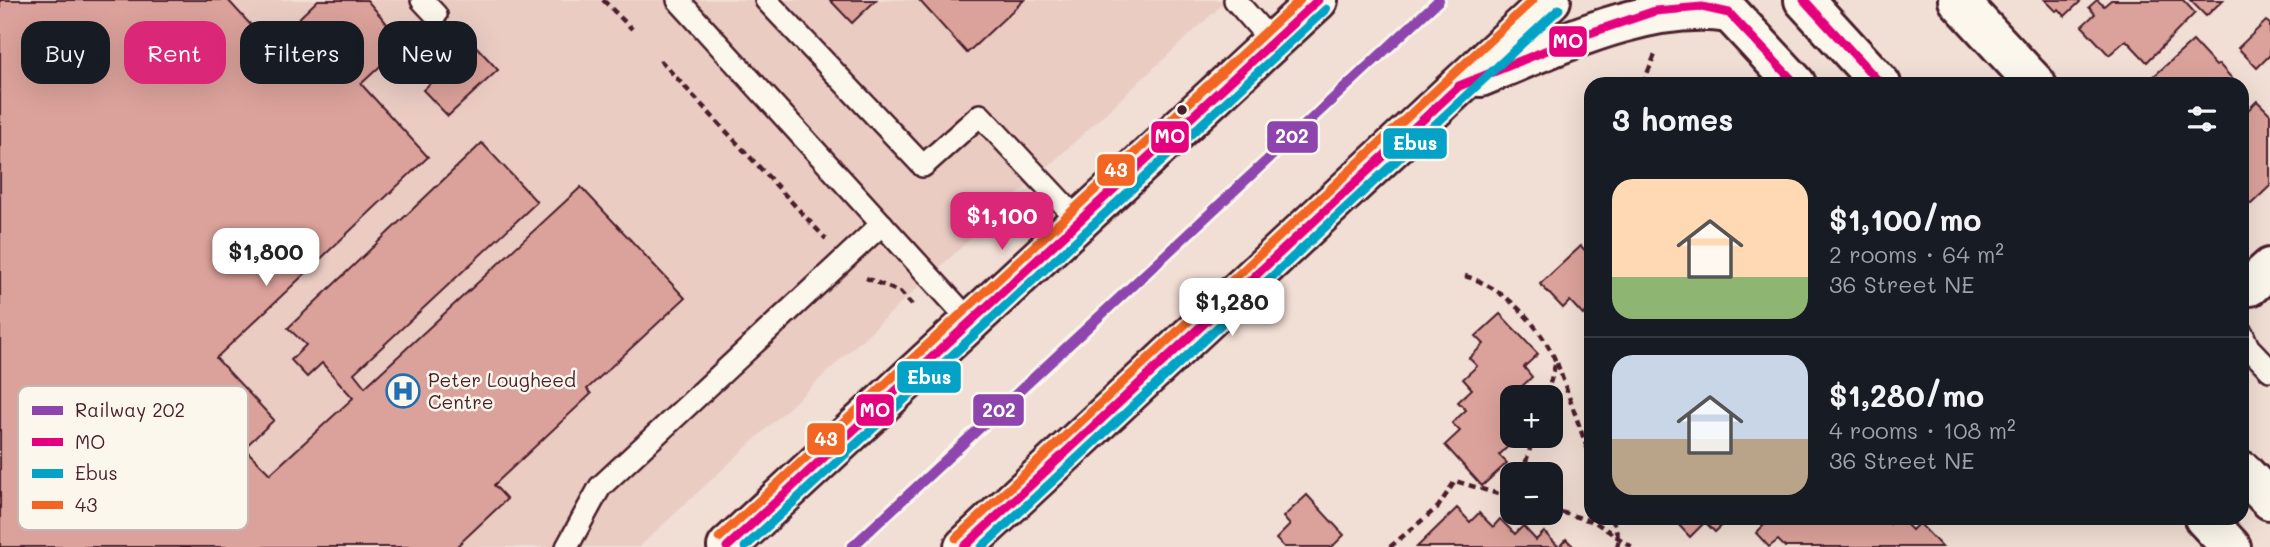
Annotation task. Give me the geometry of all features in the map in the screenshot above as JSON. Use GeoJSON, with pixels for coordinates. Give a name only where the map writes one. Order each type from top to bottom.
{"type":"FeatureCollection","features":[{"type":"Feature","properties":{"kind":"main road"},"geometry":{"type":"LineString","coordinates":[[727,547],[1318,0]]}},
{"type":"Feature","properties":{"kind":"main road"},"geometry":{"type":"LineString","coordinates":[[964,547],[1551,0]]}},
{"type":"Feature","properties":{"kind":"main road"},"geometry":{"type":"LineString","coordinates":[[1804,0],[1875,77]]}},
{"type":"Feature","properties":{"kind":"main road"},"geometry":{"type":"LineString","coordinates":[[1822,0],[1840,39]]}},
{"type":"Feature","properties":{"kind":"main road"},"geometry":{"type":"LineString","coordinates":[[1958,0],[2030,77]]}},
{"type":"Feature","properties":{"kind":"main road"},"geometry":{"type":"LineString","coordinates":[[1459,86],[1584,35],[1655,11],[1723,6],[1789,77]]}},
{"type":"Feature","properties":{"kind":"main road"},"geometry":{"type":"LineString","coordinates":[[2249,286],[2270,268]]}},
{"type":"Feature","properties":{"kind":"main road"},"geometry":{"type":"LineString","coordinates":[[2249,478],[2270,500]]}},
{"type":"Feature","properties":{"kind":"main road"},"geometry":{"type":"LineString","coordinates":[[2211,525],[2231,547]]}},
{"type":"Feature","properties":{"kind":"lane"},"geometry":{"type":"LineString","coordinates":[[678,0],[971,322]]}},
{"type":"Feature","properties":{"kind":"lane"},"geometry":{"type":"LineString","coordinates":[[766,0],[923,166],[980,115],[1079,221]]}},
{"type":"Feature","properties":{"kind":"lane"},"geometry":{"type":"LineString","coordinates":[[1235,0],[1272,42]]}},
{"type":"Feature","properties":{"kind":"lane"},"geometry":{"type":"LineString","coordinates":[[567,547],[600,487],[882,224]]}},
{"type":"Feature","properties":{"kind":"lane"},"geometry":{"type":"LineString","coordinates":[[2249,348],[2270,370]]}},
{"type":"Feature","properties":{"kind":"path"},"geometry":{"type":"LineString","coordinates":[[603,0],[632,29]]}},
{"type":"Feature","properties":{"kind":"path"},"geometry":{"type":"LineString","coordinates":[[1646,77],[1657,50]]}},
{"type":"Feature","properties":{"kind":"path"},"geometry":{"type":"LineString","coordinates":[[660,60],[830,243]]}},
{"type":"Feature","properties":{"kind":"path"},"geometry":{"type":"LineString","coordinates":[[856,273],[900,292],[912,306]]}},
{"type":"Feature","properties":{"kind":"path"},"geometry":{"type":"LineString","coordinates":[[1465,276],[1483,281],[1505,296],[1548,343],[1584,440]]}},
{"type":"Feature","properties":{"kind":"path"},"geometry":{"type":"LineString","coordinates":[[1549,385],[1556,362]]}},
{"type":"Feature","properties":{"kind":"path"},"geometry":{"type":"LineString","coordinates":[[1390,547],[1438,507],[1455,481],[1500,494]]}},
{"type":"Feature","properties":{"kind":"path"},"geometry":{"type":"LineString","coordinates":[[1563,513],[1584,519]]}},
{"type":"Feature","properties":{"kind":"path"},"geometry":{"type":"LineString","coordinates":[[1599,525],[1632,547]]}},
{"type":"Feature","properties":{"kind":"path"},"geometry":{"type":"LineString","coordinates":[[1614,525],[1619,539],[1617,547]]}},
{"type":"Feature","properties":{"kind":"shaded area","name":"Peter Lougheed Centre"},"geometry":{"type":"Polygon","coordinates":[[[0,0],[1227,0],[639,547],[0,547],[0,0]]]}},
{"type":"Feature","properties":{"kind":"building"},"geometry":{"type":"Polygon","coordinates":[[[0,0],[228,0],[247,21],[240,21],[240,84],[361,84],[428,157],[216,358],[242,386],[18,386],[18,530],[248,530],[248,452],[270,474],[353,398],[322,363],[307,377],[291,360],[306,345],[288,328],[482,143],[537,202],[354,373],[365,387],[581,187],[685,298],[587,389],[591,394],[494,485],[507,499],[456,547],[0,547],[0,0]]]}},
{"type":"Feature","properties":{"kind":"building"},"geometry":{"type":"Polygon","coordinates":[[[318,0],[367,0],[385,21],[378,21],[378,68],[364,81],[364,21],[296,21],[318,0]]]}},
{"type":"Feature","properties":{"kind":"building"},"geometry":{"type":"Polygon","coordinates":[[[830,0],[876,0],[852,23],[830,0]]]}},
{"type":"Feature","properties":{"kind":"building"},"geometry":{"type":"Polygon","coordinates":[[[919,0],[1024,0],[967,53],[919,0]]]}},
{"type":"Feature","properties":{"kind":"building"},"geometry":{"type":"Polygon","coordinates":[[[2045,0],[2082,0],[2065,16],[2045,0]]]}},
{"type":"Feature","properties":{"kind":"building"},"geometry":{"type":"Polygon","coordinates":[[[2097,0],[2104,6],[2111,0],[2183,0],[2195,13],[2147,62],[2126,40],[2109,55],[2082,26],[2095,14],[2089,7],[2097,0]]]}},
{"type":"Feature","properties":{"kind":"building"},"geometry":{"type":"Polygon","coordinates":[[[2190,0],[2223,0],[2206,16],[2190,0]]]}},
{"type":"Feature","properties":{"kind":"building"},"geometry":{"type":"Polygon","coordinates":[[[2266,21],[2270,24],[2270,55],[2257,68],[2238,48],[2266,21]]]}},
{"type":"Feature","properties":{"kind":"building"},"geometry":{"type":"Polygon","coordinates":[[[2193,41],[2216,66],[2219,64],[2231,77],[2155,77],[2193,41]]]}},
{"type":"Feature","properties":{"kind":"building"},"geometry":{"type":"Polygon","coordinates":[[[477,47],[498,70],[448,116],[423,90],[429,84],[477,84],[477,47]]]}},
{"type":"Feature","properties":{"kind":"building"},"geometry":{"type":"Polygon","coordinates":[[[2257,101],[2270,114],[2270,186],[2251,204],[2249,202],[2249,109],[2257,101]]]}},
{"type":"Feature","properties":{"kind":"building"},"geometry":{"type":"Polygon","coordinates":[[[1581,246],[1584,249],[1583,315],[1570,301],[1563,308],[1540,284],[1581,246]]]}},
{"type":"Feature","properties":{"kind":"building"},"geometry":{"type":"Polygon","coordinates":[[[1500,314],[1538,354],[1524,367],[1532,377],[1523,385],[1500,385],[1500,448],[1507,448],[1499,455],[1506,462],[1500,462],[1500,469],[1482,486],[1445,445],[1460,431],[1452,423],[1466,410],[1458,402],[1472,389],[1463,379],[1477,366],[1469,358],[1484,344],[1476,336],[1500,314]]]}},
{"type":"Feature","properties":{"kind":"building"},"geometry":{"type":"Polygon","coordinates":[[[248,392],[274,420],[248,444],[248,392]]]}},
{"type":"Feature","properties":{"kind":"building"},"geometry":{"type":"Polygon","coordinates":[[[1307,495],[1344,535],[1332,547],[1284,547],[1276,539],[1290,525],[1283,517],[1307,495]]]}},
{"type":"Feature","properties":{"kind":"building"},"geometry":{"type":"Polygon","coordinates":[[[1457,508],[1470,522],[1479,513],[1493,527],[1500,519],[1500,525],[1506,525],[1515,534],[1523,526],[1536,540],[1544,532],[1559,547],[1417,547],[1457,508]]]}},
{"type":"Feature","properties":{"kind":"building"},"geometry":{"type":"Polygon","coordinates":[[[1679,525],[1702,525],[1690,537],[1679,525]]]}},
{"type":"Feature","properties":{"kind":"building"},"geometry":{"type":"Polygon","coordinates":[[[1708,525],[1722,525],[1715,532],[1708,525]]]}},
{"type":"Feature","properties":{"kind":"building"},"geometry":{"type":"Polygon","coordinates":[[[1764,525],[1907,525],[1912,530],[1921,525],[1942,547],[1785,547],[1778,540],[1769,547],[1756,533],[1764,525]]]}},
{"type":"Feature","properties":{"kind":"building"},"geometry":{"type":"Polygon","coordinates":[[[1566,539],[1574,547],[1559,547],[1566,539]]]}},
{"type":"Feature","properties":{"kind":"rail line","name":"202"},"geometry":{"type":"LineString","coordinates":[[852,547],[1439,0]]}},
{"type":"Feature","properties":{"kind":"transit line","name":"43"},"geometry":{"type":"LineString","coordinates":[[719,538],[1300,0]]}},
{"type":"Feature","properties":{"kind":"transit line","name":"MO"},"geometry":{"type":"LineString","coordinates":[[727,547],[1318,0]]}},
{"type":"Feature","properties":{"kind":"transit line","name":"43"},"geometry":{"type":"LineString","coordinates":[[956,538],[1533,0]]}},
{"type":"Feature","properties":{"kind":"transit line","name":"MO"},"geometry":{"type":"LineString","coordinates":[[1804,0],[1875,77]]}},
{"type":"Feature","properties":{"kind":"transit line","name":"MO"},"geometry":{"type":"LineString","coordinates":[[964,547],[1459,86],[1584,35],[1655,11],[1702,7],[1729,13],[1789,77]]}},
{"type":"Feature","properties":{"kind":"transit line","name":"Ebus"},"geometry":{"type":"LineString","coordinates":[[745,547],[1326,9]]}},
{"type":"Feature","properties":{"kind":"transit line","name":"Ebus"},"geometry":{"type":"LineString","coordinates":[[982,547],[1559,9]]}},
{"type":"Feature","properties":{"kind":"place","name":"Peter Lougheed Centre"},"geometry":{"type":"Point","coordinates":[403,391]}}]}
